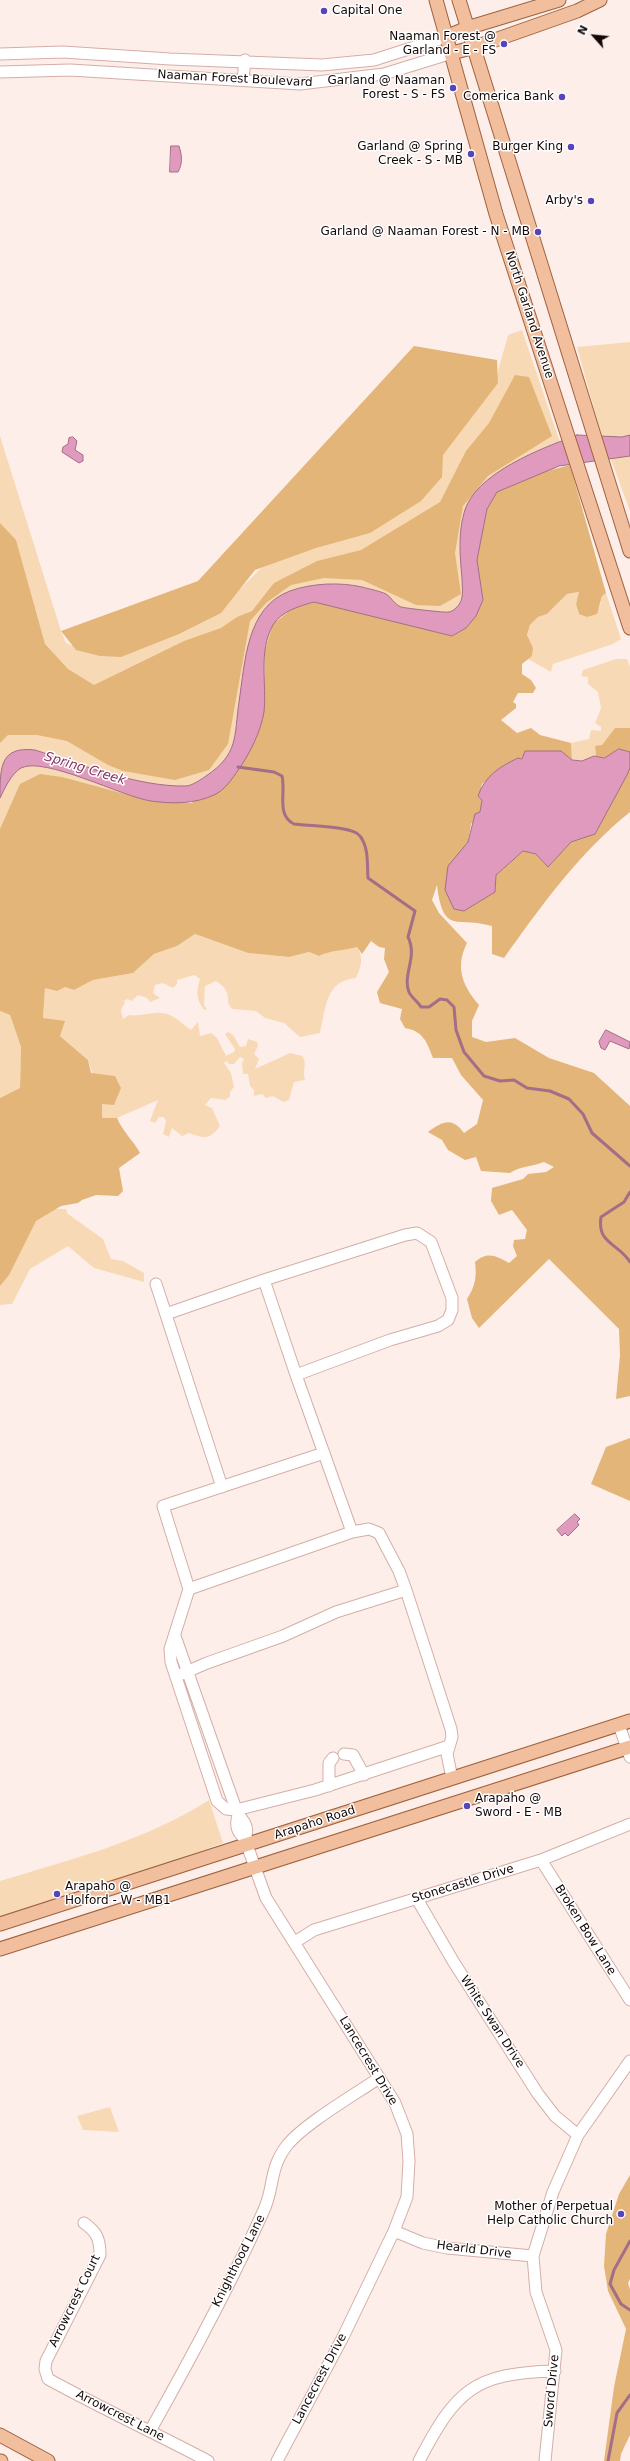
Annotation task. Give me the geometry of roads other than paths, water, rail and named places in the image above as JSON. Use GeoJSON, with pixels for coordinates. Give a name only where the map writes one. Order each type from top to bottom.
{"type":"FeatureCollection","features":[{"type":"Feature","properties":{"kind":"main road","name":"North Garland Avenue"},"geometry":{"type":"LineString","coordinates":[[436,0],[496,214],[618,587],[630,628]]}},
{"type":"Feature","properties":{"kind":"main road","name":"North Garland Avenue"},"geometry":{"type":"LineString","coordinates":[[459,0],[467,28],[475,47],[630,551]]}},
{"type":"Feature","properties":{"kind":"main road","name":"Naaman Forest Boulevard"},"geometry":{"type":"LineString","coordinates":[[446,37],[467,28],[559,0]]}},
{"type":"Feature","properties":{"kind":"main road","name":"Naaman Forest Boulevard"},"geometry":{"type":"LineString","coordinates":[[452,53],[475,47],[577,11],[600,0]]}},
{"type":"Feature","properties":{"kind":"main road","name":"Arapaho Road"},"geometry":{"type":"LineString","coordinates":[[0,1924],[625,1723]]}},
{"type":"Feature","properties":{"kind":"main road","name":"Arapaho Road"},"geometry":{"type":"LineString","coordinates":[[0,1950],[254,1868],[629,1751]]}},
{"type":"Feature","properties":{"kind":"main road"},"geometry":{"type":"LineString","coordinates":[[0,2435],[48,2461]]}},
{"type":"Feature","properties":{"kind":"street","name":"Naaman Forest Boulevard"},"geometry":{"type":"LineString","coordinates":[[0,54],[63,52],[170,59],[246,60],[298,65],[374,60],[446,37]]}},
{"type":"Feature","properties":{"kind":"street","name":"Naaman Forest Boulevard"},"geometry":{"type":"LineString","coordinates":[[0,72],[70,70],[300,84],[350,80],[384,74],[452,53]]}},
{"type":"Feature","properties":{"kind":"street"},"geometry":{"type":"LineString","coordinates":[[243,80],[246,60]]}},
{"type":"Feature","properties":{"kind":"street"},"geometry":{"type":"LineString","coordinates":[[166,1314],[264,1280],[417,1233],[431,1242],[452,1298],[452,1310],[448,1320],[438,1326],[390,1340],[296,1375]]}},
{"type":"Feature","properties":{"kind":"street"},"geometry":{"type":"LineString","coordinates":[[264,1280],[352,1532]]}},
{"type":"Feature","properties":{"kind":"street"},"geometry":{"type":"LineString","coordinates":[[156,1284],[222,1487]]}},
{"type":"Feature","properties":{"kind":"street"},"geometry":{"type":"LineString","coordinates":[[324,1453],[163,1506],[189,1589],[177,1622],[175,1636],[170,1649],[171,1662],[177,1676],[217,1801],[226,1809],[237,1813],[364,1775],[449,1746]]}},
{"type":"Feature","properties":{"kind":"street"},"geometry":{"type":"LineString","coordinates":[[189,1589],[352,1532],[369,1529],[379,1533],[399,1572],[406,1590],[451,1729],[452,1736],[447,1754],[452,1778]]}},
{"type":"Feature","properties":{"kind":"street"},"geometry":{"type":"LineString","coordinates":[[177,1676],[207,1663],[283,1636],[336,1612],[406,1590]]}},
{"type":"Feature","properties":{"kind":"street"},"geometry":{"type":"LineString","coordinates":[[175,1636],[237,1813]]}},
{"type":"Feature","properties":{"kind":"street"},"geometry":{"type":"LineString","coordinates":[[625,1723],[629,1751]]}},
{"type":"Feature","properties":{"kind":"street"},"geometry":{"type":"LineString","coordinates":[[344,1754],[353,1755],[364,1775]]}},
{"type":"Feature","properties":{"kind":"street"},"geometry":{"type":"LineString","coordinates":[[329,1786],[330,1763],[333,1758]]}},
{"type":"Feature","properties":{"kind":"street","name":"Stonecastle Drive"},"geometry":{"type":"LineString","coordinates":[[295,1942],[314,1930],[541,1860],[630,1824]]}},
{"type":"Feature","properties":{"kind":"street","name":"Lancecrest Drive"},"geometry":{"type":"LineString","coordinates":[[247,1845],[266,1898],[295,1942],[394,2103],[407,2134],[408,2148],[407,2197],[394,2231],[343,2337],[277,2461]]}},
{"type":"Feature","properties":{"kind":"street","name":"Broken Bow Lane"},"geometry":{"type":"LineString","coordinates":[[541,1860],[630,2000]]}},
{"type":"Feature","properties":{"kind":"street","name":"White Swan Drive"},"geometry":{"type":"LineString","coordinates":[[417,1899],[453,1961],[538,2094],[555,2116],[578,2135]]}},
{"type":"Feature","properties":{"kind":"street","name":"Sword Drive"},"geometry":{"type":"LineString","coordinates":[[545,2461],[556,2371],[556,2350],[536,2292],[533,2256],[553,2192],[578,2135],[630,2061]]}},
{"type":"Feature","properties":{"kind":"street","name":"Knighthood Lane"},"geometry":{"type":"LineString","coordinates":[[150,2431],[177,2384],[261,2216],[273,2169],[288,2144],[305,2129],[379,2078]]}},
{"type":"Feature","properties":{"kind":"street","name":"Arrowcrest Court"},"geometry":{"type":"LineString","coordinates":[[46,2361],[100,2255],[100,2241],[95,2231],[84,2223]]}},
{"type":"Feature","properties":{"kind":"street","name":"Hearld Drive"},"geometry":{"type":"LineString","coordinates":[[394,2231],[423,2243],[447,2248],[533,2256]]}},
{"type":"Feature","properties":{"kind":"street","name":"Arrowcrest Lane"},"geometry":{"type":"LineString","coordinates":[[46,2361],[45,2369],[48,2379],[118,2417],[150,2431],[208,2461]]}},
{"type":"Feature","properties":{"kind":"street"},"geometry":{"type":"LineString","coordinates":[[420,2461],[449,2410],[459,2399],[476,2387],[517,2372],[556,2371]]}},
{"type":"Feature","properties":{"kind":"water"},"geometry":{"type":"Polygon","coordinates":[[[171,146],[179,146],[181,162],[178,172],[170,172],[171,146]]]}},
{"type":"Feature","properties":{"kind":"water","name":"Spring Creek"},"geometry":{"type":"Polygon","coordinates":[[[577,435],[622,437],[630,435],[630,456],[559,466],[497,492],[487,509],[477,560],[483,600],[476,616],[466,628],[452,636],[314,602],[291,610],[276,620],[268,635],[264,657],[265,701],[260,727],[251,749],[243,763],[234,777],[218,793],[207,798],[191,802],[167,803],[151,801],[138,798],[65,772],[32,766],[21,768],[14,774],[0,798],[1,777],[4,761],[15,751],[23,750],[35,750],[109,774],[148,783],[185,786],[199,781],[217,768],[230,752],[235,735],[243,670],[250,638],[256,623],[264,610],[275,599],[290,591],[307,586],[345,584],[384,593],[401,607],[441,612],[452,611],[459,605],[462,598],[460,546],[461,529],[464,513],[470,499],[481,486],[495,474],[529,455],[577,435]]]}},
{"type":"Feature","properties":{"kind":"water"},"geometry":{"type":"Polygon","coordinates":[[[73,437],[77,441],[75,450],[83,455],[83,461],[79,463],[62,452],[63,447],[68,444],[69,438],[73,437]]]}},
{"type":"Feature","properties":{"kind":"water"},"geometry":{"type":"Polygon","coordinates":[[[619,749],[630,752],[630,768],[595,834],[571,842],[548,867],[536,854],[523,851],[496,875],[495,892],[464,911],[454,909],[445,890],[448,866],[468,842],[475,814],[480,812],[482,800],[478,796],[485,783],[494,773],[518,758],[522,759],[525,751],[561,751],[572,760],[582,761],[594,756],[604,758],[619,749]]]}},
{"type":"Feature","properties":{"kind":"water"},"geometry":{"type":"Polygon","coordinates":[[[606,1030],[630,1042],[629,1049],[610,1041],[605,1050],[601,1048],[599,1042],[606,1030]]]}},
{"type":"Feature","properties":{"kind":"water"},"geometry":{"type":"Polygon","coordinates":[[[575,1514],[580,1519],[577,1522],[579,1525],[568,1536],[565,1533],[562,1536],[557,1530],[575,1514]]]}},
{"type":"Feature","properties":{"kind":"waterway"},"geometry":{"type":"LineString","coordinates":[[238,767],[274,772],[282,776],[283,809],[288,820],[294,824],[339,828],[349,830],[360,836],[366,851],[368,878],[415,911],[408,937],[411,944],[411,959],[407,979],[407,986],[410,994],[421,1007],[429,1007],[440,999],[447,1000],[454,1007],[456,1030],[464,1052],[484,1076],[500,1081],[514,1080],[527,1088],[550,1091],[569,1099],[583,1114],[592,1133],[630,1166]]}},
{"type":"Feature","properties":{"kind":"waterway"},"geometry":{"type":"LineString","coordinates":[[630,1192],[624,1202],[601,1217],[602,1233],[605,1238],[630,1262]]}},
{"type":"Feature","properties":{"kind":"waterway"},"geometry":{"type":"LineString","coordinates":[[630,2241],[614,2270],[610,2284],[621,2304],[630,2310]]}},
{"type":"Feature","properties":{"kind":"waterway"},"geometry":{"type":"LineString","coordinates":[[608,2461],[617,2413],[630,2395]]}},
{"type":"Feature","properties":{"kind":"place","name":"Capital One"},"geometry":{"type":"Point","coordinates":[324,11]}},
{"type":"Feature","properties":{"kind":"place","name":"Naaman Forest @ Garland - E - FS"},"geometry":{"type":"Point","coordinates":[504,44]}},
{"type":"Feature","properties":{"kind":"place","name":"Garland @ Naaman Forest - S - FS"},"geometry":{"type":"Point","coordinates":[453,88]}},
{"type":"Feature","properties":{"kind":"place","name":"Comerica Bank"},"geometry":{"type":"Point","coordinates":[562,97]}},
{"type":"Feature","properties":{"kind":"place","name":"Burger King"},"geometry":{"type":"Point","coordinates":[571,147]}},
{"type":"Feature","properties":{"kind":"place","name":"Garland @ Spring Creek - S - MB"},"geometry":{"type":"Point","coordinates":[471,154]}},
{"type":"Feature","properties":{"kind":"place","name":"Arby's"},"geometry":{"type":"Point","coordinates":[591,201]}},
{"type":"Feature","properties":{"kind":"place","name":"Garland @ Naaman Forest - N - MB"},"geometry":{"type":"Point","coordinates":[538,232]}},
{"type":"Feature","properties":{"kind":"place","name":"Arapaho @ Sword - E - MB"},"geometry":{"type":"Point","coordinates":[467,1806]}},
{"type":"Feature","properties":{"kind":"place","name":"Arapaho @ Holford - W - MB1"},"geometry":{"type":"Point","coordinates":[57,1894]}},
{"type":"Feature","properties":{"kind":"place","name":"Mother of Perpetual Help Catholic Church"},"geometry":{"type":"Point","coordinates":[621,2214]}}]}
